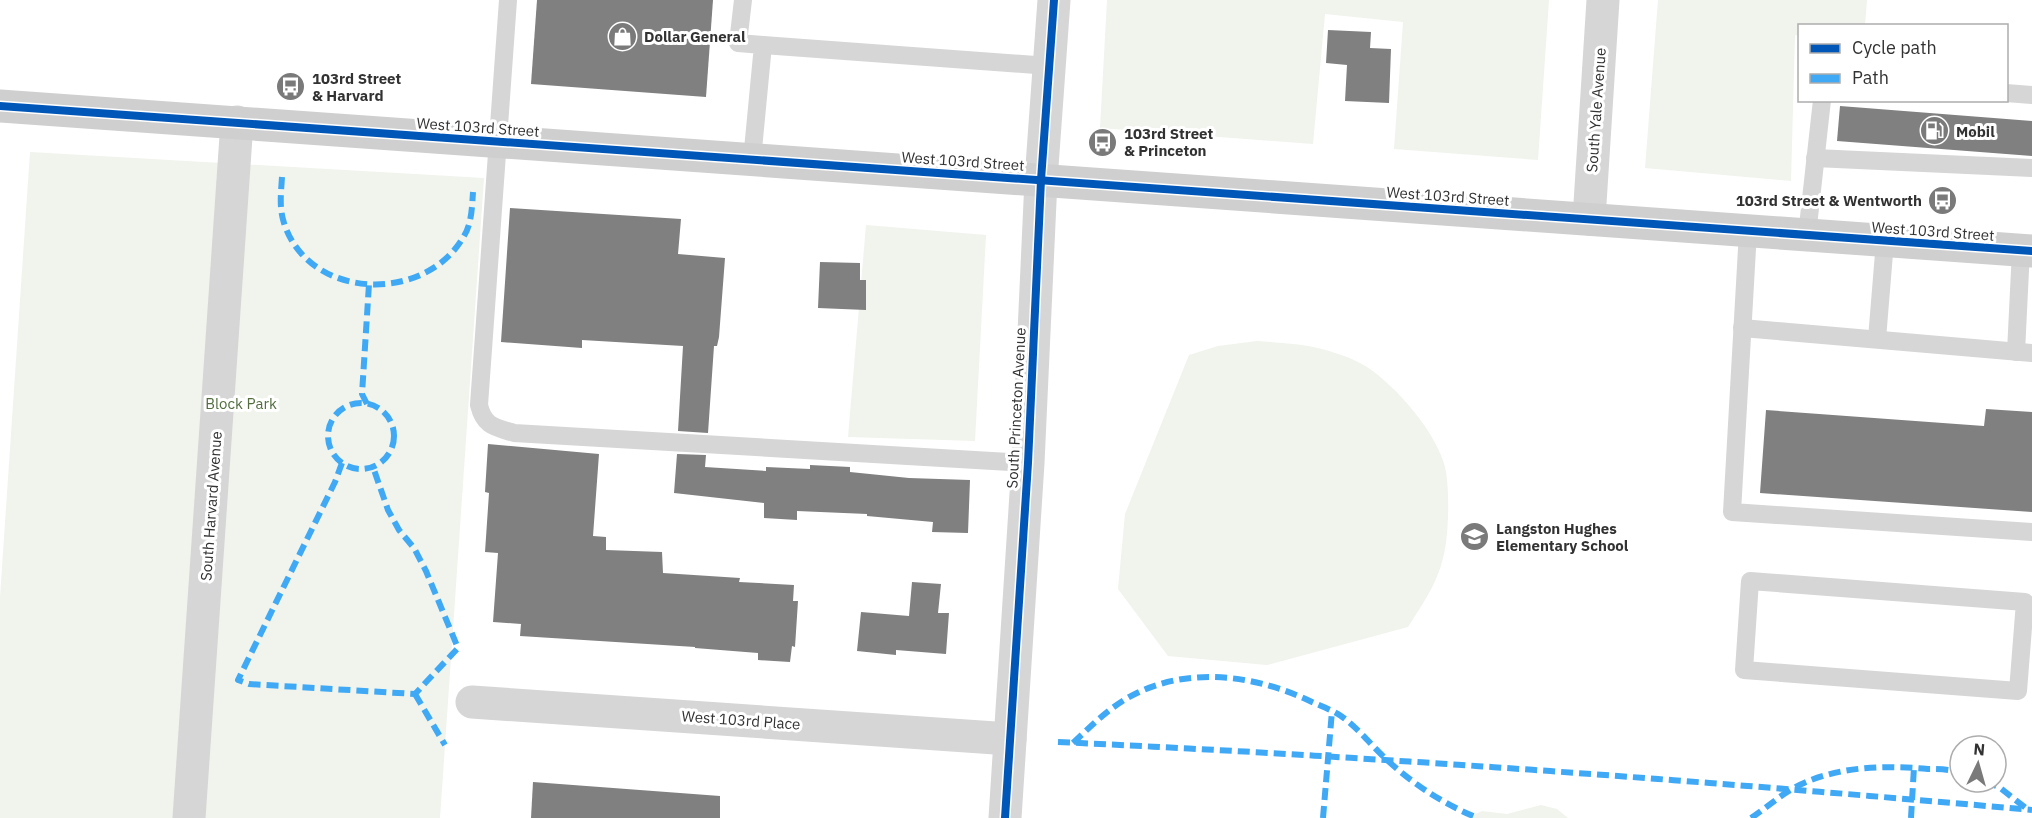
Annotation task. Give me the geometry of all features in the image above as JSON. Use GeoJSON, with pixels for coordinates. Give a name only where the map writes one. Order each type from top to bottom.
{"type":"FeatureCollection","features":[{"type":"Feature","properties":{"kind":"main road","name":"West 103rd Street"},"geometry":{"type":"LineString","coordinates":[[0,106],[2027,251]]}},
{"type":"Feature","properties":{"kind":"street","name":"South Princeton Avenue"},"geometry":{"type":"LineString","coordinates":[[1005,818],[1028,463],[1041,180],[1054,0]]}},
{"type":"Feature","properties":{"kind":"street","name":"South Yale Avenue"},"geometry":{"type":"LineString","coordinates":[[1589,219],[1603,0]]}},
{"type":"Feature","properties":{"kind":"street","name":"South Harvard Avenue"},"geometry":{"type":"LineString","coordinates":[[189,818],[237,122]]}},
{"type":"Feature","properties":{"kind":"street","name":"West 103rd Place"},"geometry":{"type":"LineString","coordinates":[[472,702],[1010,739]]}},
{"type":"Feature","properties":{"kind":"lane"},"geometry":{"type":"LineString","coordinates":[[508,0],[479,405],[482,418],[494,427],[514,433],[1028,463]]}},
{"type":"Feature","properties":{"kind":"lane"},"geometry":{"type":"LineString","coordinates":[[742,0],[738,43],[1049,66]]}},
{"type":"Feature","properties":{"kind":"lane"},"geometry":{"type":"LineString","coordinates":[[752,160],[763,45]]}},
{"type":"Feature","properties":{"kind":"lane"},"geometry":{"type":"LineString","coordinates":[[2008,93],[2032,95]]}},
{"type":"Feature","properties":{"kind":"lane"},"geometry":{"type":"LineString","coordinates":[[1807,235],[1822,102]]}},
{"type":"Feature","properties":{"kind":"lane"},"geometry":{"type":"LineString","coordinates":[[1815,158],[2032,168]]}},
{"type":"Feature","properties":{"kind":"lane"},"geometry":{"type":"LineString","coordinates":[[1748,231],[1732,512],[2032,532]]}},
{"type":"Feature","properties":{"kind":"lane"},"geometry":{"type":"LineString","coordinates":[[1877,339],[1885,241]]}},
{"type":"Feature","properties":{"kind":"lane"},"geometry":{"type":"LineString","coordinates":[[1742,328],[2024,352],[2027,251]]}},
{"type":"Feature","properties":{"kind":"lane"},"geometry":{"type":"LineString","coordinates":[[1750,581],[2025,602],[2027,652],[2018,691],[1744,670],[1750,581]]}},
{"type":"Feature","properties":{"kind":"green space"},"geometry":{"type":"Polygon","coordinates":[[[1107,0],[1549,0],[1538,160],[1394,149],[1403,22],[1325,14],[1313,144],[1100,128],[1107,0]]]}},
{"type":"Feature","properties":{"kind":"green space"},"geometry":{"type":"Polygon","coordinates":[[[1658,0],[1867,0],[1865,24],[1798,24],[1798,36],[1795,35],[1791,181],[1645,168],[1658,0]]]}},
{"type":"Feature","properties":{"kind":"green space","name":"Block Park"},"geometry":{"type":"Polygon","coordinates":[[[30,152],[484,178],[440,818],[0,818],[0,597],[30,152]]]}},
{"type":"Feature","properties":{"kind":"green space"},"geometry":{"type":"Polygon","coordinates":[[[866,225],[986,235],[975,441],[848,437],[866,225]]]}},
{"type":"Feature","properties":{"kind":"green space"},"geometry":{"type":"Polygon","coordinates":[[[1257,341],[1309,346],[1353,360],[1367,367],[1391,386],[1414,411],[1433,439],[1447,476],[1448,526],[1440,568],[1428,594],[1408,627],[1267,665],[1168,656],[1118,589],[1125,514],[1189,355],[1218,346],[1257,341]]]}},
{"type":"Feature","properties":{"kind":"green space"},"geometry":{"type":"Polygon","coordinates":[[[1541,805],[1557,809],[1568,818],[1467,818],[1482,811],[1507,814],[1541,805]]]}},
{"type":"Feature","properties":{"kind":"building","name":"Dollar General"},"geometry":{"type":"Polygon","coordinates":[[[537,0],[713,0],[706,97],[531,84],[537,0]]]}},
{"type":"Feature","properties":{"kind":"building"},"geometry":{"type":"Polygon","coordinates":[[[1328,30],[1371,32],[1370,48],[1391,49],[1389,103],[1345,101],[1347,65],[1326,63],[1328,30]]]}},
{"type":"Feature","properties":{"kind":"building","name":"Mobil"},"geometry":{"type":"Polygon","coordinates":[[[1840,106],[2032,121],[2032,156],[1837,141],[1840,106]]]}},
{"type":"Feature","properties":{"kind":"building"},"geometry":{"type":"Polygon","coordinates":[[[510,208],[681,219],[678,254],[725,258],[719,337],[717,346],[714,346],[708,433],[678,431],[683,346],[582,340],[582,348],[501,342],[510,208]]]}},
{"type":"Feature","properties":{"kind":"building"},"geometry":{"type":"Polygon","coordinates":[[[820,262],[860,263],[860,280],[866,280],[866,310],[818,308],[820,262]]]}},
{"type":"Feature","properties":{"kind":"building"},"geometry":{"type":"Polygon","coordinates":[[[1986,409],[2032,412],[2032,512],[1760,493],[1766,410],[1984,426],[1986,409]]]}},
{"type":"Feature","properties":{"kind":"building"},"geometry":{"type":"Polygon","coordinates":[[[488,444],[599,454],[593,536],[606,537],[606,550],[662,552],[663,573],[740,578],[739,582],[794,585],[793,601],[798,601],[795,647],[792,646],[790,662],[758,660],[758,653],[520,636],[521,624],[493,622],[498,553],[485,552],[489,493],[485,492],[488,444]]]}},
{"type":"Feature","properties":{"kind":"building"},"geometry":{"type":"Polygon","coordinates":[[[677,454],[706,455],[705,467],[766,471],[766,467],[810,469],[810,465],[850,467],[850,472],[909,478],[970,480],[968,533],[932,532],[933,522],[867,516],[867,514],[797,511],[797,520],[764,518],[764,503],[674,493],[677,454]]]}},
{"type":"Feature","properties":{"kind":"building"},"geometry":{"type":"Polygon","coordinates":[[[912,582],[941,584],[938,613],[949,613],[946,654],[896,650],[896,655],[857,651],[861,612],[909,616],[912,582]]]}},
{"type":"Feature","properties":{"kind":"building"},"geometry":{"type":"Polygon","coordinates":[[[533,782],[720,796],[720,818],[531,818],[533,782]]]}},
{"type":"Feature","properties":{"kind":"marked path"},"geometry":{"type":"LineString","coordinates":[[282,177],[282,217],[297,249],[317,268],[342,279],[369,284],[397,282],[423,274],[446,258],[467,231],[473,192]]}},
{"type":"Feature","properties":{"kind":"marked path"},"geometry":{"type":"LineString","coordinates":[[367,404],[362,394],[369,284]]}},
{"type":"Feature","properties":{"kind":"marked path"},"geometry":{"type":"LineString","coordinates":[[361,403],[374,406],[384,413],[391,423],[394,436],[391,449],[384,459],[374,466],[361,469],[348,466],[338,459],[331,449],[328,436],[331,423],[338,413],[348,406],[361,403]]}},
{"type":"Feature","properties":{"kind":"marked path"},"geometry":{"type":"LineString","coordinates":[[342,463],[335,482],[238,680],[249,684],[415,694],[458,648],[426,571],[414,548],[399,530],[388,510],[373,467]]}},
{"type":"Feature","properties":{"kind":"marked path"},"geometry":{"type":"LineString","coordinates":[[1073,743],[1119,703],[1158,685],[1180,679],[1203,677],[1248,681],[1291,693],[1338,714],[1408,777],[1430,793],[1478,818]]}},
{"type":"Feature","properties":{"kind":"marked path"},"geometry":{"type":"LineString","coordinates":[[415,694],[445,745]]}},
{"type":"Feature","properties":{"kind":"marked path"},"geometry":{"type":"LineString","coordinates":[[1323,818],[1332,711]]}},
{"type":"Feature","properties":{"kind":"marked path"},"geometry":{"type":"LineString","coordinates":[[1058,742],[1545,771],[2032,810]]}},
{"type":"Feature","properties":{"kind":"marked path"},"geometry":{"type":"LineString","coordinates":[[1751,818],[1792,789],[1824,776],[1859,769],[1894,767],[1948,770]]}},
{"type":"Feature","properties":{"kind":"marked path"},"geometry":{"type":"LineString","coordinates":[[1911,818],[1914,767]]}},
{"type":"Feature","properties":{"kind":"marked path"},"geometry":{"type":"LineString","coordinates":[[2008,794],[2027,809]]}},
{"type":"Feature","properties":{"kind":"cycle path"},"geometry":{"type":"LineString","coordinates":[[1005,818],[1028,463],[1041,180],[1054,0]]}},
{"type":"Feature","properties":{"kind":"cycle path"},"geometry":{"type":"LineString","coordinates":[[0,106],[2032,251]]}},
{"type":"Feature","properties":{"kind":"place","name":"Dollar General"},"geometry":{"type":"Point","coordinates":[623,36]}},
{"type":"Feature","properties":{"kind":"place","name":"103rd Street & Harvard"},"geometry":{"type":"Point","coordinates":[291,87]}},
{"type":"Feature","properties":{"kind":"place","name":"Mobil"},"geometry":{"type":"Point","coordinates":[1935,131]}},
{"type":"Feature","properties":{"kind":"place","name":"103rd Street & Princeton"},"geometry":{"type":"Point","coordinates":[1103,142]}},
{"type":"Feature","properties":{"kind":"place","name":"103rd Street & Wentworth"},"geometry":{"type":"Point","coordinates":[1943,200]}},
{"type":"Feature","properties":{"kind":"place","name":"Langston Hughes Elementary School"},"geometry":{"type":"Point","coordinates":[1475,537]}}]}
